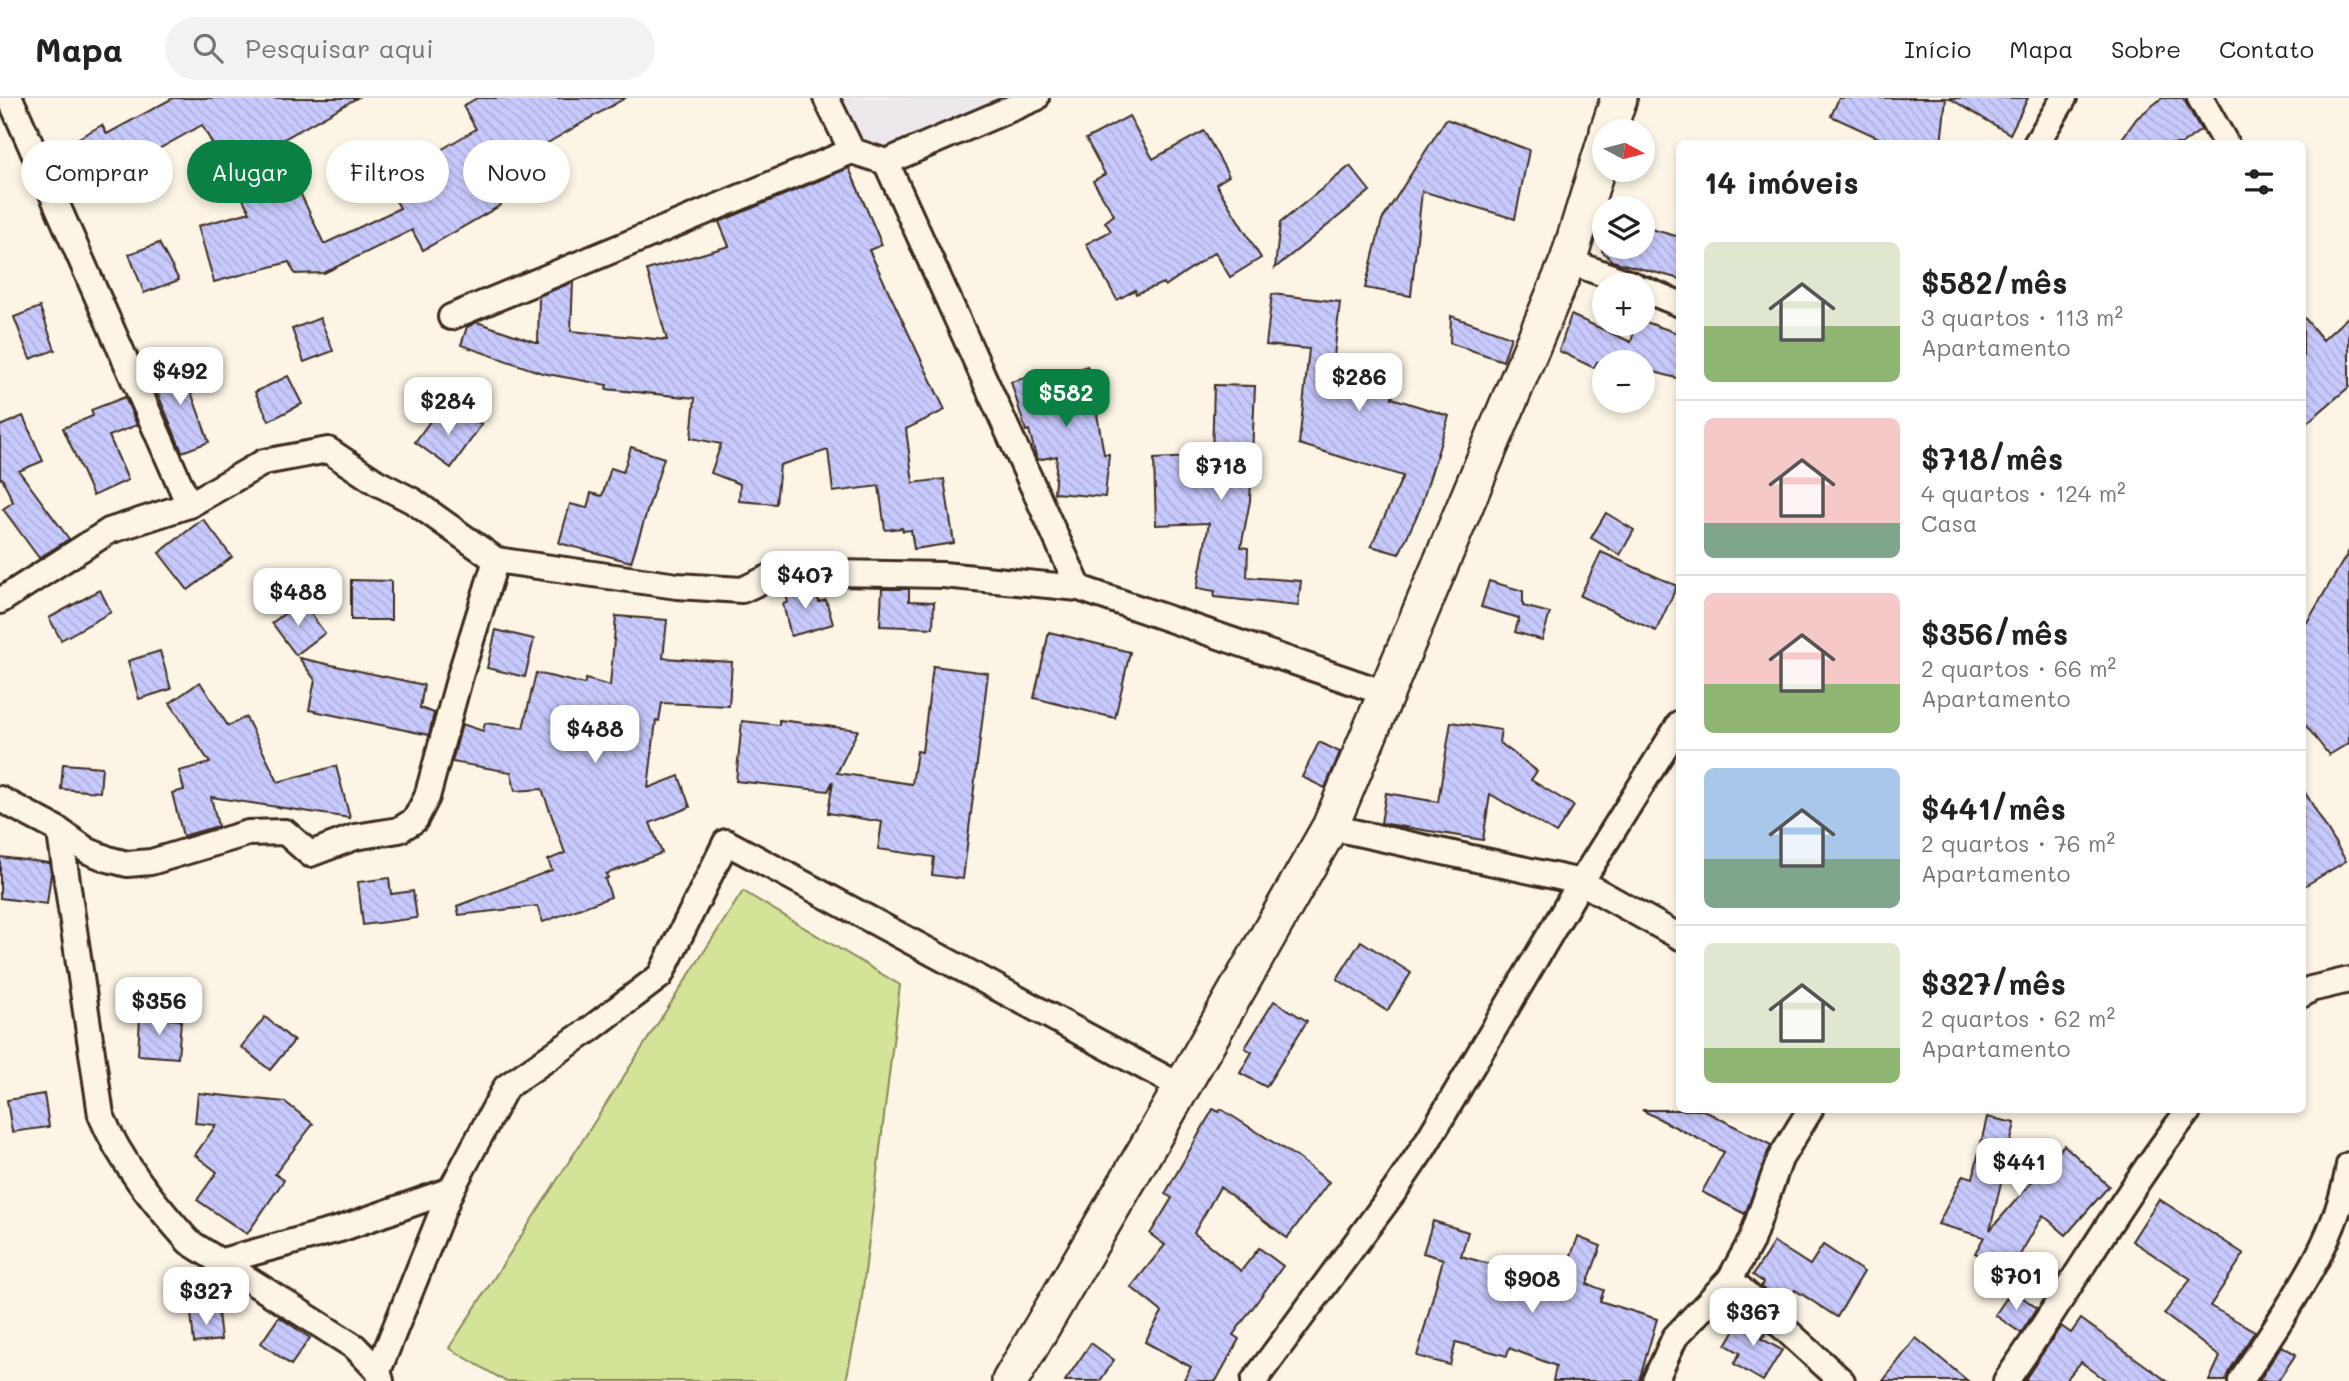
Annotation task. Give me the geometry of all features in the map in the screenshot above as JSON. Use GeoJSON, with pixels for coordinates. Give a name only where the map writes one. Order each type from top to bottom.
{"type":"FeatureCollection","features":[{"type":"Feature","properties":{"kind":"street"},"geometry":{"type":"LineString","coordinates":[[10,98],[189,505]]}},
{"type":"Feature","properties":{"kind":"street"},"geometry":{"type":"LineString","coordinates":[[826,98],[852,151]]}},
{"type":"Feature","properties":{"kind":"street"},"geometry":{"type":"LineString","coordinates":[[452,317],[852,151],[886,162],[1036,98]]}},
{"type":"Feature","properties":{"kind":"street"},"geometry":{"type":"LineString","coordinates":[[1612,119],[1619,98]]}},
{"type":"Feature","properties":{"kind":"street"},"geometry":{"type":"LineString","coordinates":[[2038,140],[2064,98]]}},
{"type":"Feature","properties":{"kind":"street"},"geometry":{"type":"LineString","coordinates":[[2200,98],[2224,140]]}},
{"type":"Feature","properties":{"kind":"street"},"geometry":{"type":"LineString","coordinates":[[886,162],[1079,588]]}},
{"type":"Feature","properties":{"kind":"street"},"geometry":{"type":"LineString","coordinates":[[1010,1381],[1154,1136],[1180,1086],[1330,827],[1567,261],[1592,182]]}},
{"type":"Feature","properties":{"kind":"street"},"geometry":{"type":"LineString","coordinates":[[1567,261],[1600,273]]}},
{"type":"Feature","properties":{"kind":"street"},"geometry":{"type":"LineString","coordinates":[[1655,294],[1676,302]]}},
{"type":"Feature","properties":{"kind":"street"},"geometry":{"type":"LineString","coordinates":[[0,601],[109,531],[189,505],[264,462],[328,450],[376,482],[413,501],[496,559],[677,586],[742,590],[781,572],[943,575],[1079,588],[1385,693]]}},
{"type":"Feature","properties":{"kind":"street"},"geometry":{"type":"LineString","coordinates":[[0,799],[57,829],[88,851],[127,864],[151,862],[248,832],[285,832],[310,854],[355,837],[399,830],[415,820],[427,797],[496,559]]}},
{"type":"Feature","properties":{"kind":"street"},"geometry":{"type":"LineString","coordinates":[[1254,1381],[1424,1147],[1581,882],[1676,729]]}},
{"type":"Feature","properties":{"kind":"street"},"geometry":{"type":"LineString","coordinates":[[1330,827],[1581,882],[1676,935]]}},
{"type":"Feature","properties":{"kind":"street"},"geometry":{"type":"LineString","coordinates":[[61,833],[101,1115],[112,1141],[189,1242],[355,1347],[380,1376],[451,1190],[506,1087],[589,1030],[660,976],[726,842],[1180,1086]]}},
{"type":"Feature","properties":{"kind":"street"},"geometry":{"type":"LineString","coordinates":[[2306,992],[2349,980]]}},
{"type":"Feature","properties":{"kind":"street"},"geometry":{"type":"LineString","coordinates":[[1655,1381],[1675,1337],[1730,1279],[1751,1241],[1780,1159],[1808,1113]]}},
{"type":"Feature","properties":{"kind":"street"},"geometry":{"type":"LineString","coordinates":[[2006,1381],[2052,1316],[2158,1149],[2187,1113]]}},
{"type":"Feature","properties":{"kind":"street"},"geometry":{"type":"LineString","coordinates":[[2241,1381],[2316,1262],[2345,1191],[2349,1165]]}},
{"type":"Feature","properties":{"kind":"street"},"geometry":{"type":"LineString","coordinates":[[218,1262],[340,1229],[451,1190]]}},
{"type":"Feature","properties":{"kind":"street"},"geometry":{"type":"LineString","coordinates":[[1730,1279],[1842,1381]]}},
{"type":"Feature","properties":{"kind":"shaded area"},"geometry":{"type":"Polygon","coordinates":[[[835,98],[1004,98],[864,155],[835,98]]]}},
{"type":"Feature","properties":{"kind":"green space"},"geometry":{"type":"Polygon","coordinates":[[[743,891],[900,985],[860,1313],[846,1381],[505,1381],[449,1348],[743,891]]]}},
{"type":"Feature","properties":{"kind":"building"},"geometry":{"type":"Polygon","coordinates":[[[173,98],[357,98],[282,140],[210,140],[202,125],[173,141],[75,140],[102,125],[107,134],[173,98]]]}},
{"type":"Feature","properties":{"kind":"building"},"geometry":{"type":"Polygon","coordinates":[[[477,98],[625,98],[553,140],[463,140],[463,203],[501,205],[423,250],[412,230],[324,273],[295,274],[289,262],[214,282],[198,226],[250,212],[245,203],[305,203],[324,244],[400,208],[397,203],[449,203],[449,145],[476,129],[463,106],[477,98]]]}},
{"type":"Feature","properties":{"kind":"building"},"geometry":{"type":"Polygon","coordinates":[[[1839,98],[1946,98],[1941,140],[1883,140],[1831,116],[1839,98]]]}},
{"type":"Feature","properties":{"kind":"building"},"geometry":{"type":"Polygon","coordinates":[[[1949,98],[2028,98],[2010,134],[1949,98]]]}},
{"type":"Feature","properties":{"kind":"building"},"geometry":{"type":"Polygon","coordinates":[[[2162,98],[2183,98],[2201,130],[2187,140],[2121,140],[2137,118],[2162,98]]]}},
{"type":"Feature","properties":{"kind":"building"},"geometry":{"type":"Polygon","coordinates":[[[1129,116],[1153,159],[1204,131],[1229,176],[1216,184],[1261,258],[1230,277],[1215,252],[1165,286],[1163,283],[1136,294],[1135,290],[1117,300],[1086,244],[1111,231],[1105,222],[1114,215],[1093,181],[1105,174],[1086,139],[1129,116]]]}},
{"type":"Feature","properties":{"kind":"building"},"geometry":{"type":"Polygon","coordinates":[[[1446,119],[1529,150],[1515,219],[1422,191],[1411,296],[1365,288],[1382,220],[1446,119]]]}},
{"type":"Feature","properties":{"kind":"building"},"geometry":{"type":"Polygon","coordinates":[[[1350,166],[1370,191],[1275,268],[1280,223],[1350,166]]]}},
{"type":"Feature","properties":{"kind":"building"},"geometry":{"type":"Polygon","coordinates":[[[849,168],[882,245],[869,250],[945,410],[906,429],[913,483],[944,479],[954,543],[914,549],[911,530],[885,530],[879,486],[833,492],[828,450],[780,465],[776,504],[739,501],[740,484],[711,473],[721,444],[691,438],[695,398],[606,389],[607,385],[542,373],[461,345],[467,327],[477,322],[538,343],[539,296],[573,282],[571,331],[667,340],[647,270],[729,246],[719,222],[849,168]]]}},
{"type":"Feature","properties":{"kind":"building"},"geometry":{"type":"Polygon","coordinates":[[[1655,230],[1676,236],[1676,278],[1610,259],[1655,259],[1655,230]]]}},
{"type":"Feature","properties":{"kind":"building"},"geometry":{"type":"Polygon","coordinates":[[[159,243],[179,280],[144,293],[129,254],[159,243]]]}},
{"type":"Feature","properties":{"kind":"building"},"geometry":{"type":"Polygon","coordinates":[[[1272,294],[1340,302],[1333,366],[1396,382],[1392,398],[1449,416],[1420,509],[1399,554],[1371,546],[1403,476],[1299,444],[1309,349],[1266,345],[1272,294]]]}},
{"type":"Feature","properties":{"kind":"building"},"geometry":{"type":"Polygon","coordinates":[[[40,307],[55,350],[30,359],[14,317],[40,307]]]}},
{"type":"Feature","properties":{"kind":"building"},"geometry":{"type":"Polygon","coordinates":[[[1571,315],[1592,324],[1592,336],[1618,336],[1631,342],[1633,336],[1655,336],[1655,325],[1676,333],[1676,378],[1655,372],[1655,350],[1592,350],[1592,367],[1559,351],[1571,315]]]}},
{"type":"Feature","properties":{"kind":"building"},"geometry":{"type":"Polygon","coordinates":[[[1451,316],[1511,337],[1503,361],[1450,343],[1451,316]]]}},
{"type":"Feature","properties":{"kind":"building"},"geometry":{"type":"Polygon","coordinates":[[[2349,316],[2349,387],[2306,423],[2306,320],[2323,340],[2349,316]]]}},
{"type":"Feature","properties":{"kind":"building"},"geometry":{"type":"Polygon","coordinates":[[[320,318],[333,351],[304,362],[292,329],[320,318]]]}},
{"type":"Feature","properties":{"kind":"building"},"geometry":{"type":"Polygon","coordinates":[[[181,364],[209,442],[182,452],[150,375],[181,364]]]}},
{"type":"Feature","properties":{"kind":"building"},"geometry":{"type":"Polygon","coordinates":[[[1087,366],[1104,411],[1097,414],[1104,454],[1109,454],[1105,497],[1054,493],[1057,456],[1037,460],[1011,382],[1044,372],[1047,381],[1087,366]]]}},
{"type":"Feature","properties":{"kind":"building"},"geometry":{"type":"Polygon","coordinates":[[[288,376],[302,404],[269,421],[255,392],[288,376]]]}},
{"type":"Feature","properties":{"kind":"building"},"geometry":{"type":"Polygon","coordinates":[[[1214,385],[1255,386],[1250,501],[1241,547],[1248,548],[1247,577],[1301,581],[1298,606],[1214,597],[1215,591],[1197,588],[1209,523],[1156,525],[1154,459],[1212,456],[1214,385]]]}},
{"type":"Feature","properties":{"kind":"building"},"geometry":{"type":"Polygon","coordinates":[[[125,397],[137,425],[109,436],[128,480],[93,496],[63,428],[93,416],[91,410],[125,397]]]}},
{"type":"Feature","properties":{"kind":"building"},"geometry":{"type":"Polygon","coordinates":[[[438,410],[482,424],[451,468],[415,442],[438,410]]]}},
{"type":"Feature","properties":{"kind":"building"},"geometry":{"type":"Polygon","coordinates":[[[23,416],[43,461],[19,471],[69,539],[39,558],[3,509],[13,502],[2,478],[0,479],[0,426],[23,416]]]}},
{"type":"Feature","properties":{"kind":"building"},"geometry":{"type":"Polygon","coordinates":[[[631,447],[664,458],[631,562],[559,543],[570,504],[587,508],[591,493],[602,496],[611,468],[623,472],[631,447]]]}},
{"type":"Feature","properties":{"kind":"building"},"geometry":{"type":"Polygon","coordinates":[[[1606,513],[1634,530],[1620,555],[1591,538],[1606,513]]]}},
{"type":"Feature","properties":{"kind":"building"},"geometry":{"type":"Polygon","coordinates":[[[203,519],[232,557],[188,590],[159,553],[203,519]]]}},
{"type":"Feature","properties":{"kind":"building"},"geometry":{"type":"Polygon","coordinates":[[[2349,551],[2349,743],[2329,755],[2306,726],[2306,624],[2349,551]]]}},
{"type":"Feature","properties":{"kind":"building"},"geometry":{"type":"Polygon","coordinates":[[[1601,552],[1676,586],[1656,631],[1580,596],[1601,552]]]}},
{"type":"Feature","properties":{"kind":"building"},"geometry":{"type":"Polygon","coordinates":[[[351,580],[391,581],[391,620],[351,620],[351,580]]]}},
{"type":"Feature","properties":{"kind":"building"},"geometry":{"type":"Polygon","coordinates":[[[1489,581],[1523,591],[1523,606],[1550,613],[1542,640],[1515,632],[1519,618],[1481,607],[1489,581]]]}},
{"type":"Feature","properties":{"kind":"building"},"geometry":{"type":"Polygon","coordinates":[[[784,588],[815,588],[819,602],[826,600],[833,624],[791,636],[783,604],[788,602],[784,588]]]}},
{"type":"Feature","properties":{"kind":"building"},"geometry":{"type":"Polygon","coordinates":[[[882,589],[909,589],[909,601],[934,602],[933,628],[880,626],[882,589]]]}},
{"type":"Feature","properties":{"kind":"building"},"geometry":{"type":"Polygon","coordinates":[[[100,590],[111,612],[61,640],[49,618],[100,590]]]}},
{"type":"Feature","properties":{"kind":"building"},"geometry":{"type":"Polygon","coordinates":[[[301,601],[325,633],[296,655],[272,623],[301,601]]]}},
{"type":"Feature","properties":{"kind":"building"},"geometry":{"type":"Polygon","coordinates":[[[616,616],[667,620],[663,658],[732,662],[729,706],[662,703],[659,721],[656,720],[648,788],[679,776],[690,807],[650,823],[662,853],[606,874],[611,897],[543,922],[537,906],[459,915],[457,906],[552,870],[548,860],[565,853],[542,789],[515,791],[511,772],[452,762],[462,724],[483,731],[485,723],[523,728],[536,673],[584,684],[586,679],[610,686],[616,616]]]}},
{"type":"Feature","properties":{"kind":"building"},"geometry":{"type":"Polygon","coordinates":[[[496,630],[534,639],[525,677],[487,668],[496,630]]]}},
{"type":"Feature","properties":{"kind":"building"},"geometry":{"type":"Polygon","coordinates":[[[1049,632],[1130,652],[1115,718],[1034,698],[1049,632]]]}},
{"type":"Feature","properties":{"kind":"building"},"geometry":{"type":"Polygon","coordinates":[[[160,651],[171,689],[139,699],[128,661],[160,651]]]}},
{"type":"Feature","properties":{"kind":"building"},"geometry":{"type":"Polygon","coordinates":[[[299,658],[424,685],[420,708],[434,713],[429,735],[309,710],[315,680],[299,658]]]}},
{"type":"Feature","properties":{"kind":"building"},"geometry":{"type":"Polygon","coordinates":[[[933,666],[988,673],[963,879],[932,875],[934,857],[878,849],[882,822],[828,813],[833,781],[828,791],[736,781],[742,721],[779,725],[779,720],[858,730],[837,773],[912,784],[917,751],[922,752],[933,666]]]}},
{"type":"Feature","properties":{"kind":"building"},"geometry":{"type":"Polygon","coordinates":[[[200,682],[228,726],[246,717],[278,782],[336,766],[350,818],[211,797],[218,826],[183,836],[172,793],[184,790],[179,771],[210,763],[170,703],[200,682]]]}},
{"type":"Feature","properties":{"kind":"building"},"geometry":{"type":"Polygon","coordinates":[[[1451,722],[1501,730],[1499,742],[1537,771],[1531,780],[1574,806],[1556,833],[1490,794],[1483,840],[1381,823],[1386,793],[1438,802],[1451,722]]]}},
{"type":"Feature","properties":{"kind":"building"},"geometry":{"type":"Polygon","coordinates":[[[1319,742],[1340,752],[1325,788],[1302,777],[1319,742]]]}},
{"type":"Feature","properties":{"kind":"building"},"geometry":{"type":"Polygon","coordinates":[[[63,764],[102,767],[100,792],[61,789],[63,764]]]}},
{"type":"Feature","properties":{"kind":"building"},"geometry":{"type":"Polygon","coordinates":[[[2306,794],[2346,861],[2306,885],[2306,794]]]}},
{"type":"Feature","properties":{"kind":"building"},"geometry":{"type":"Polygon","coordinates":[[[0,857],[49,863],[51,873],[47,904],[0,898],[0,857]]]}},
{"type":"Feature","properties":{"kind":"building"},"geometry":{"type":"Polygon","coordinates":[[[389,878],[391,894],[413,891],[417,918],[363,925],[358,882],[389,878]]]}},
{"type":"Feature","properties":{"kind":"building"},"geometry":{"type":"Polygon","coordinates":[[[1361,941],[1411,973],[1387,1011],[1337,979],[1361,941]]]}},
{"type":"Feature","properties":{"kind":"building"},"geometry":{"type":"Polygon","coordinates":[[[1274,1001],[1307,1021],[1266,1087],[1240,1073],[1252,1052],[1245,1048],[1274,1001]]]}},
{"type":"Feature","properties":{"kind":"building"},"geometry":{"type":"Polygon","coordinates":[[[140,1017],[181,1020],[178,1058],[138,1055],[140,1017]]]}},
{"type":"Feature","properties":{"kind":"building"},"geometry":{"type":"Polygon","coordinates":[[[265,1017],[294,1041],[270,1070],[241,1047],[265,1017]]]}},
{"type":"Feature","properties":{"kind":"building"},"geometry":{"type":"Polygon","coordinates":[[[198,1093],[285,1102],[313,1124],[275,1174],[284,1180],[247,1234],[197,1200],[217,1172],[195,1155],[216,1125],[195,1123],[198,1093]]]}},
{"type":"Feature","properties":{"kind":"building"},"geometry":{"type":"Polygon","coordinates":[[[44,1094],[49,1127],[12,1132],[7,1100],[44,1094]]]}},
{"type":"Feature","properties":{"kind":"building"},"geometry":{"type":"Polygon","coordinates":[[[1213,1109],[1219,1112],[1221,1109],[1298,1158],[1329,1182],[1287,1238],[1220,1187],[1194,1233],[1241,1271],[1259,1248],[1283,1266],[1233,1335],[1239,1339],[1216,1381],[1183,1381],[1191,1367],[1145,1342],[1162,1312],[1131,1287],[1165,1245],[1150,1234],[1172,1198],[1165,1194],[1213,1109]]]}},
{"type":"Feature","properties":{"kind":"building"},"geometry":{"type":"Polygon","coordinates":[[[1642,1110],[1709,1113],[1771,1145],[1745,1214],[1702,1192],[1724,1152],[1642,1110]]]}},
{"type":"Feature","properties":{"kind":"building"},"geometry":{"type":"Polygon","coordinates":[[[1987,1117],[2015,1123],[1990,1230],[2064,1145],[2109,1186],[2066,1235],[2043,1215],[2010,1272],[1975,1253],[1984,1237],[1938,1224],[1963,1175],[1973,1178],[1987,1117]]]}},
{"type":"Feature","properties":{"kind":"building"},"geometry":{"type":"Polygon","coordinates":[[[2159,1199],[2244,1254],[2210,1306],[2255,1331],[2228,1373],[2226,1381],[2209,1381],[2220,1357],[2164,1314],[2191,1279],[2132,1241],[2159,1199]]]}},
{"type":"Feature","properties":{"kind":"building"},"geometry":{"type":"Polygon","coordinates":[[[1433,1221],[1468,1232],[1461,1256],[1560,1284],[1578,1237],[1601,1246],[1587,1284],[1604,1290],[1600,1301],[1657,1319],[1639,1381],[1553,1381],[1556,1366],[1509,1348],[1507,1356],[1456,1342],[1450,1365],[1417,1356],[1443,1259],[1423,1253],[1433,1221]]]}},
{"type":"Feature","properties":{"kind":"building"},"geometry":{"type":"Polygon","coordinates":[[[1774,1242],[1810,1265],[1823,1245],[1864,1272],[1837,1317],[1795,1290],[1784,1308],[1761,1287],[1763,1282],[1753,1275],[1774,1242]]]}},
{"type":"Feature","properties":{"kind":"building"},"geometry":{"type":"Polygon","coordinates":[[[2012,1290],[2037,1308],[2021,1333],[1995,1315],[2012,1290]]]}},
{"type":"Feature","properties":{"kind":"building"},"geometry":{"type":"Polygon","coordinates":[[[218,1311],[221,1340],[194,1343],[191,1313],[218,1311]]]}},
{"type":"Feature","properties":{"kind":"building"},"geometry":{"type":"Polygon","coordinates":[[[1745,1313],[1767,1332],[1762,1339],[1782,1350],[1763,1381],[1734,1364],[1740,1353],[1726,1345],[1745,1313]]]}},
{"type":"Feature","properties":{"kind":"building"},"geometry":{"type":"Polygon","coordinates":[[[279,1317],[310,1338],[291,1365],[261,1343],[279,1317]]]}},
{"type":"Feature","properties":{"kind":"building"},"geometry":{"type":"Polygon","coordinates":[[[2081,1319],[2167,1381],[2107,1381],[2081,1362],[2065,1381],[2024,1381],[2061,1326],[2071,1333],[2081,1319]]]}},
{"type":"Feature","properties":{"kind":"building"},"geometry":{"type":"Polygon","coordinates":[[[1916,1338],[1968,1381],[1883,1381],[1916,1338]]]}},
{"type":"Feature","properties":{"kind":"building"},"geometry":{"type":"Polygon","coordinates":[[[1091,1343],[1114,1360],[1100,1381],[1065,1381],[1091,1343]]]}},
{"type":"Feature","properties":{"kind":"building"},"geometry":{"type":"Polygon","coordinates":[[[2281,1346],[2296,1354],[2278,1381],[2259,1381],[2281,1346]]]}}]}
